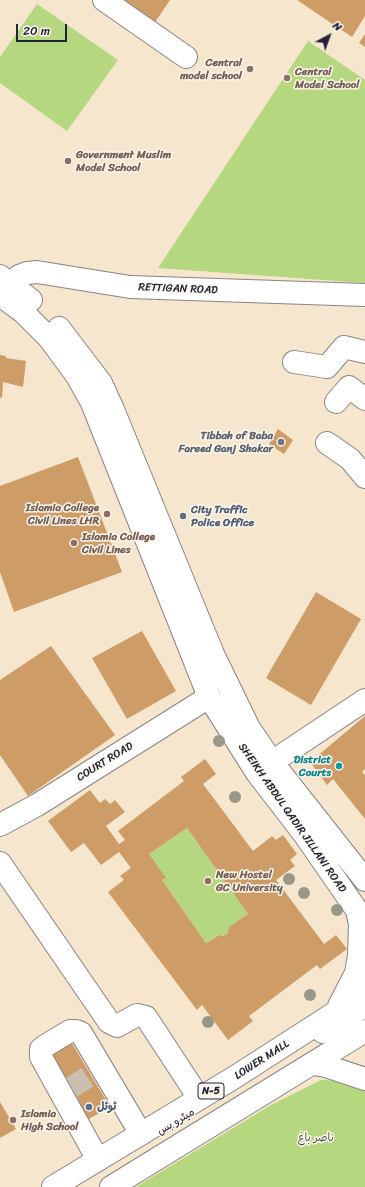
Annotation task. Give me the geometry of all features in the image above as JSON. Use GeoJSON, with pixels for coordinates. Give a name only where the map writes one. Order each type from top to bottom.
{"type":"FeatureCollection","features":[{"type":"Feature","properties":{"kind":"main road"},"geometry":{"type":"LineString","coordinates":[[104,0],[186,57]]}},
{"type":"Feature","properties":{"kind":"main road","name":"RETTIGAN ROAD"},"geometry":{"type":"LineString","coordinates":[[3,288],[27,272],[37,272],[130,287],[365,295]]}},
{"type":"Feature","properties":{"kind":"main road","name":"SHEIKH ABDUL QADIR JILLANI ROAD"},"geometry":{"type":"LineString","coordinates":[[3,288],[23,312],[49,338],[76,376],[92,403],[209,696],[257,773],[304,834],[361,916]]}},
{"type":"Feature","properties":{"kind":"main road","name":"SHEIKH ABDUL QADIR JILLANI ROAD"},"geometry":{"type":"LineString","coordinates":[[3,288],[45,313],[66,336],[101,383],[127,439],[194,609],[228,688],[249,728],[272,762],[365,880]]}},
{"type":"Feature","properties":{"kind":"main road"},"geometry":{"type":"LineString","coordinates":[[327,367],[344,347],[365,352]]}},
{"type":"Feature","properties":{"kind":"main road"},"geometry":{"type":"LineString","coordinates":[[294,362],[327,367],[350,396]]}},
{"type":"Feature","properties":{"kind":"main road"},"geometry":{"type":"LineString","coordinates":[[328,444],[350,459],[365,476]]}},
{"type":"Feature","properties":{"kind":"main road","name":"COURT ROAD"},"geometry":{"type":"LineString","coordinates":[[0,826],[37,805],[209,696]]}},
{"type":"Feature","properties":{"kind":"main road"},"geometry":{"type":"LineString","coordinates":[[272,762],[365,700]]}},
{"type":"Feature","properties":{"kind":"main road"},"geometry":{"type":"LineString","coordinates":[[0,863],[111,1024],[119,1026],[137,1015],[148,1019],[200,1098]]}},
{"type":"Feature","properties":{"kind":"main road"},"geometry":{"type":"LineString","coordinates":[[336,1012],[356,974],[361,940],[361,916]]}},
{"type":"Feature","properties":{"kind":"main road","name":"LOWER MALL"},"geometry":{"type":"LineString","coordinates":[[53,1187],[200,1098],[336,1012],[365,990]]}},
{"type":"Feature","properties":{"kind":"main road","name":"میٹرو بس"},"geometry":{"type":"LineString","coordinates":[[69,1187],[365,1006]]}},
{"type":"Feature","properties":{"kind":"main road"},"geometry":{"type":"LineString","coordinates":[[98,1160],[66,1092],[41,1057],[42,1049],[45,1046],[66,1033],[76,1031],[81,1034],[97,1072],[141,1134]]}},
{"type":"Feature","properties":{"kind":"main road","name":"N-5"},"geometry":{"type":"LineString","coordinates":[[111,1187],[365,1031]]}},
{"type":"Feature","properties":{"kind":"main road"},"geometry":{"type":"LineString","coordinates":[[312,1064],[326,1066],[365,1079]]}},
{"type":"Feature","properties":{"kind":"green space"},"geometry":{"type":"Polygon","coordinates":[[[37,4],[118,60],[67,131],[0,83],[0,57],[37,4]]]}},
{"type":"Feature","properties":{"kind":"green space"},"geometry":{"type":"Polygon","coordinates":[[[308,41],[365,80],[365,283],[158,268],[308,41]]]}},
{"type":"Feature","properties":{"kind":"green space"},"geometry":{"type":"Polygon","coordinates":[[[187,828],[248,914],[229,927],[227,934],[223,936],[218,935],[206,943],[162,880],[165,878],[149,854],[187,828]]]}},
{"type":"Feature","properties":{"kind":"green space","name":"ناصر باغ"},"geometry":{"type":"Polygon","coordinates":[[[321,1080],[346,1081],[365,1086],[365,1187],[136,1187],[271,1105],[321,1080]]]}},
{"type":"Feature","properties":{"kind":"building"},"geometry":{"type":"Polygon","coordinates":[[[110,0],[170,0],[151,28],[110,0]]]}},
{"type":"Feature","properties":{"kind":"building"},"geometry":{"type":"Polygon","coordinates":[[[297,0],[365,0],[365,16],[352,37],[297,0]]]}},
{"type":"Feature","properties":{"kind":"building"},"geometry":{"type":"Polygon","coordinates":[[[365,34],[365,47],[359,43],[365,34]]]}},
{"type":"Feature","properties":{"kind":"building"},"geometry":{"type":"Polygon","coordinates":[[[0,355],[6,356],[6,358],[26,361],[23,387],[3,382],[2,398],[0,397],[0,355]]]}},
{"type":"Feature","properties":{"kind":"building","name":"Tibbah of Baba Fareed Ganj Shakar"},"geometry":{"type":"Polygon","coordinates":[[[278,429],[293,440],[284,454],[269,444],[278,429]]]}},
{"type":"Feature","properties":{"kind":"building"},"geometry":{"type":"Polygon","coordinates":[[[78,457],[122,572],[14,612],[0,572],[0,486],[78,457]]]}},
{"type":"Feature","properties":{"kind":"building"},"geometry":{"type":"Polygon","coordinates":[[[316,592],[361,619],[311,705],[266,678],[316,592]]]}},
{"type":"Feature","properties":{"kind":"building"},"geometry":{"type":"Polygon","coordinates":[[[142,631],[176,691],[127,719],[92,658],[142,631]]]}},
{"type":"Feature","properties":{"kind":"building"},"geometry":{"type":"Polygon","coordinates":[[[51,646],[115,735],[28,796],[0,755],[0,680],[51,646]]]}},
{"type":"Feature","properties":{"kind":"building","name":"District Courts"},"geometry":{"type":"Polygon","coordinates":[[[365,716],[365,769],[362,772],[365,775],[365,819],[333,779],[327,785],[310,762],[365,716]]]}},
{"type":"Feature","properties":{"kind":"building"},"geometry":{"type":"Polygon","coordinates":[[[205,759],[216,774],[203,784],[253,851],[272,836],[276,840],[283,835],[297,854],[290,860],[295,866],[276,880],[324,944],[336,935],[347,949],[320,969],[317,965],[249,1016],[253,1021],[228,1040],[202,1005],[197,1010],[108,892],[124,880],[120,876],[131,868],[119,852],[101,865],[84,843],[71,852],[48,821],[90,790],[100,803],[105,799],[110,804],[115,800],[125,812],[106,826],[119,844],[125,840],[118,831],[184,781],[181,777],[205,759]],[[187,828],[149,854],[166,878],[162,880],[206,943],[219,935],[223,936],[227,934],[229,927],[248,914],[187,828]]]}},
{"type":"Feature","properties":{"kind":"building"},"geometry":{"type":"Polygon","coordinates":[[[70,1040],[110,1107],[87,1120],[48,1053],[70,1040]]]}},
{"type":"Feature","properties":{"kind":"building"},"geometry":{"type":"Polygon","coordinates":[[[0,1102],[16,1129],[0,1138],[0,1102]]]}},
{"type":"Feature","properties":{"kind":"tunnel"},"geometry":{"type":"LineString","coordinates":[[69,1089],[91,1075]]}},
{"type":"Feature","properties":{"kind":"place","name":"Central model school"},"geometry":{"type":"Point","coordinates":[250,69]}},
{"type":"Feature","properties":{"kind":"place","name":"Central Model School"},"geometry":{"type":"Point","coordinates":[287,78]}},
{"type":"Feature","properties":{"kind":"place","name":"Government Muslim Model School"},"geometry":{"type":"Point","coordinates":[68,161]}},
{"type":"Feature","properties":{"kind":"place","name":"Tibbah of Baba Fareed Ganj Shakar"},"geometry":{"type":"Point","coordinates":[281,442]}},
{"type":"Feature","properties":{"kind":"place","name":"Islamia College Civil Lines LHR"},"geometry":{"type":"Point","coordinates":[107,514]}},
{"type":"Feature","properties":{"kind":"place","name":"City Traffic Police Office"},"geometry":{"type":"Point","coordinates":[183,516]}},
{"type":"Feature","properties":{"kind":"place","name":"Islamia College Civil Lines"},"geometry":{"type":"Point","coordinates":[74,543]}},
{"type":"Feature","properties":{"kind":"place","name":"District Courts"},"geometry":{"type":"Point","coordinates":[339,766]}},
{"type":"Feature","properties":{"kind":"place","name":"New Hostel GC University"},"geometry":{"type":"Point","coordinates":[208,881]}},
{"type":"Feature","properties":{"kind":"place","name":"ٹوٹل"},"geometry":{"type":"Point","coordinates":[89,1107]}},
{"type":"Feature","properties":{"kind":"place","name":"Islamia High School"},"geometry":{"type":"Point","coordinates":[13,1120]}}]}
